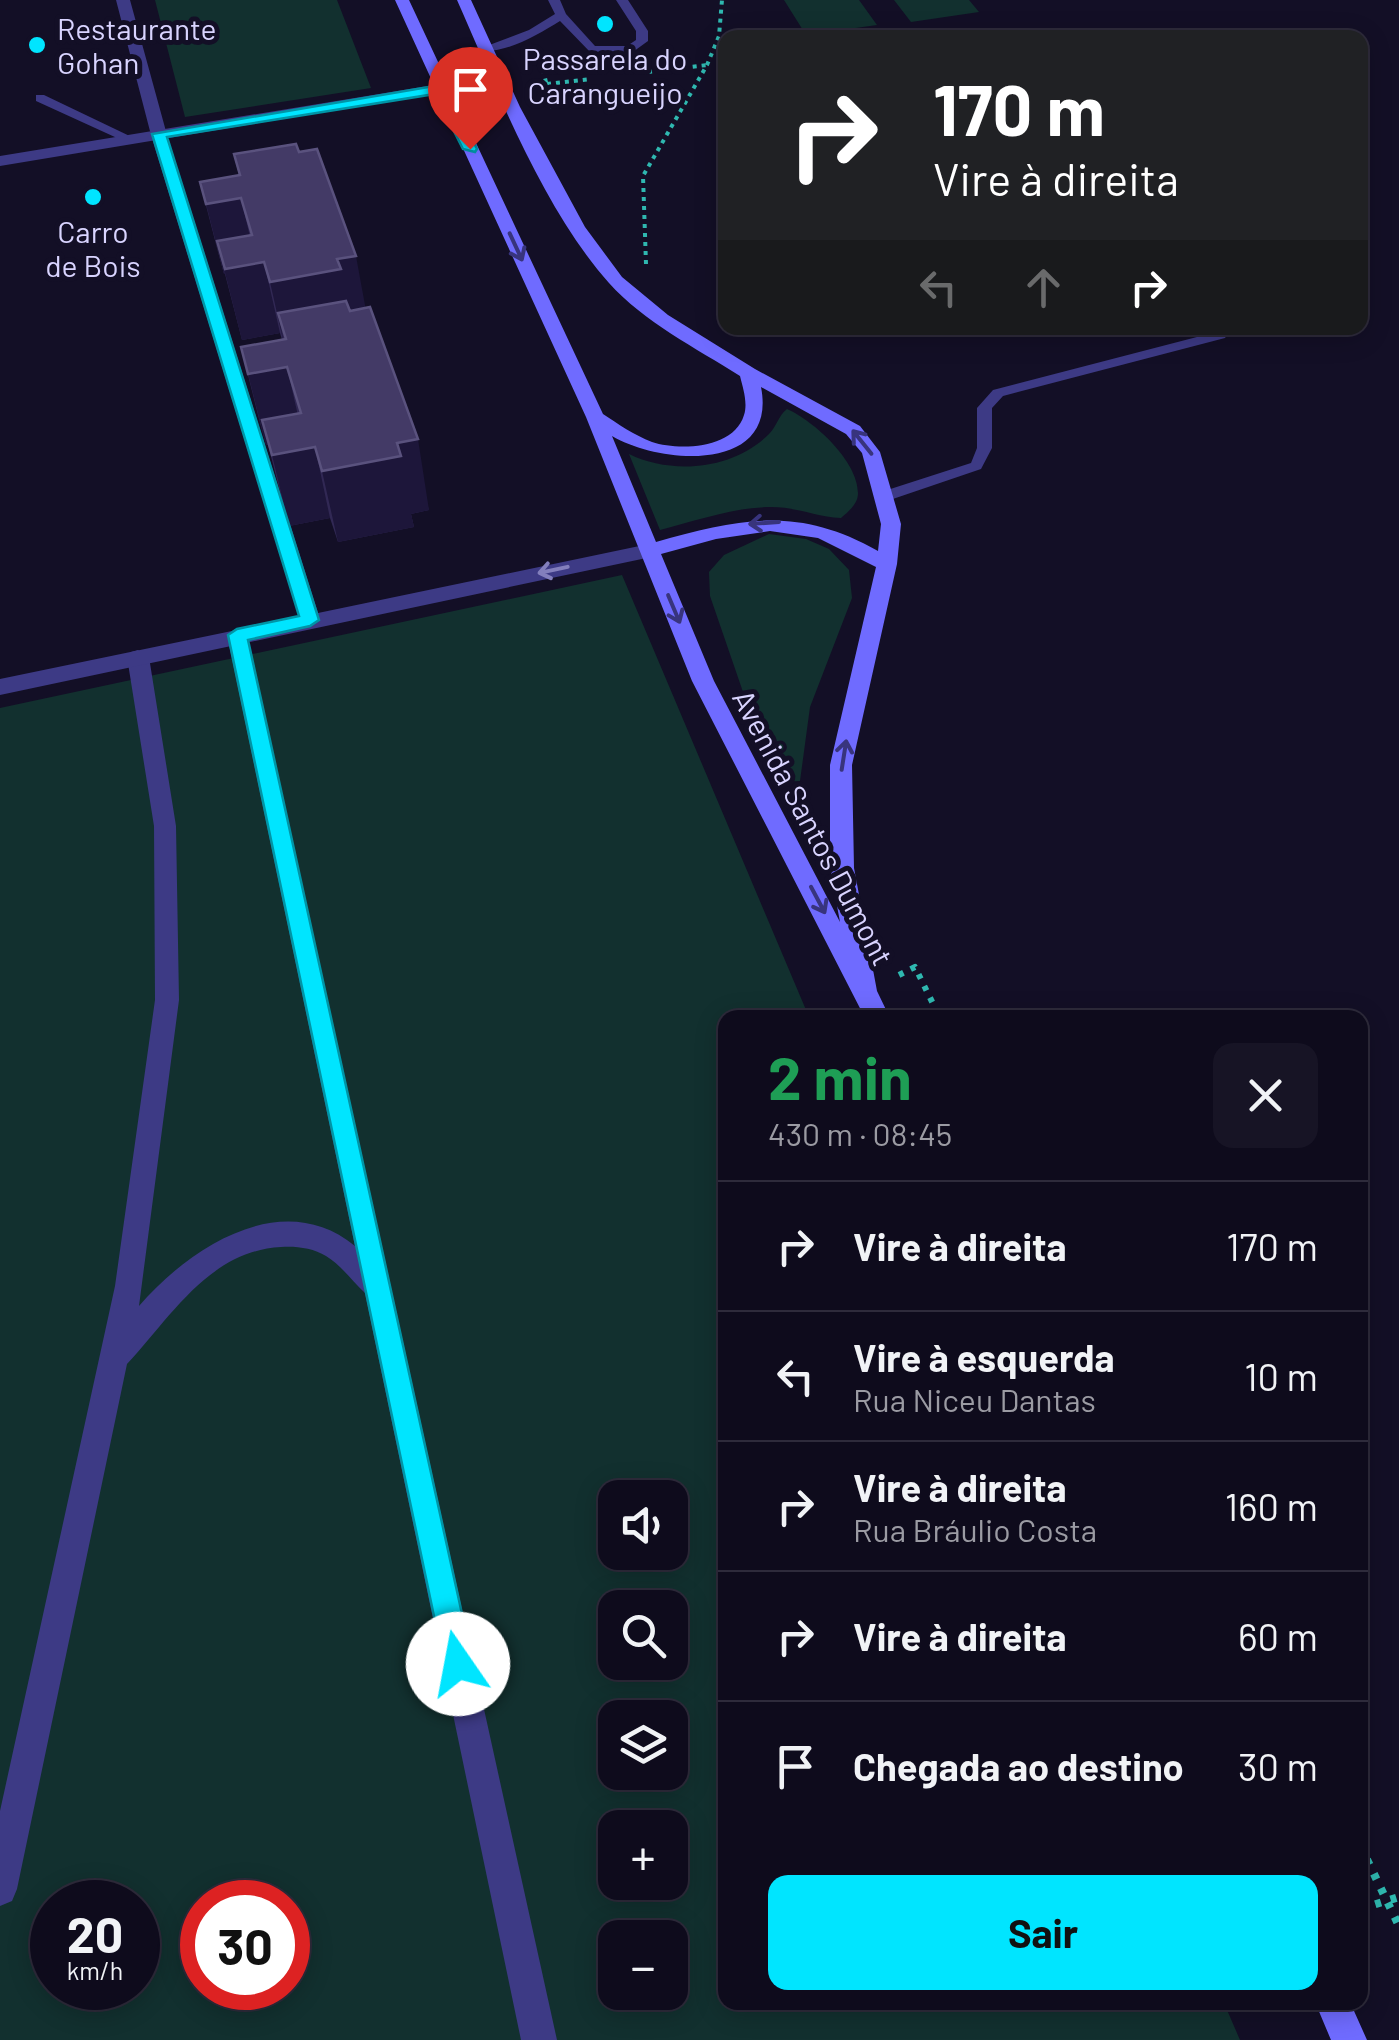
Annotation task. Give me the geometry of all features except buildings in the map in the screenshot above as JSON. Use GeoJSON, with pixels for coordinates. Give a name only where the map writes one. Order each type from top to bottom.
{"type":"FeatureCollection","features":[{"type":"Feature","properties":{"kind":"main road","name":"Avenida Santos Dumont"},"geometry":{"type":"LineString","coordinates":[[402,0],[595,417],[704,681],[865,990]]}},
{"type":"Feature","properties":{"kind":"main road","name":"Avenida Santos Dumont"},"geometry":{"type":"LineString","coordinates":[[464,0],[512,107],[577,228],[616,281],[662,319],[852,430],[872,452],[891,524],[887,564],[841,765],[842,868],[865,990]]}},
{"type":"Feature","properties":{"kind":"main road"},"geometry":{"type":"LineString","coordinates":[[595,417],[660,450],[703,450],[735,438],[749,426],[755,404],[749,373]]}},
{"type":"Feature","properties":{"kind":"main road"},"geometry":{"type":"LineString","coordinates":[[649,550],[727,529],[777,522],[814,528],[850,541],[887,564]]}},
{"type":"Feature","properties":{"kind":"main road"},"geometry":{"type":"LineString","coordinates":[[865,990],[874,1010]]}},
{"type":"Feature","properties":{"kind":"main road"},"geometry":{"type":"LineString","coordinates":[[1336,2010],[1349,2040]]}},
{"type":"Feature","properties":{"kind":"street"},"geometry":{"type":"LineString","coordinates":[[123,0],[159,134],[310,620]]}},
{"type":"Feature","properties":{"kind":"street"},"geometry":{"type":"LineString","coordinates":[[0,161],[440,89]]}},
{"type":"Feature","properties":{"kind":"street"},"geometry":{"type":"LineString","coordinates":[[0,687],[649,550]]}},
{"type":"Feature","properties":{"kind":"street"},"geometry":{"type":"LineString","coordinates":[[237,635],[540,2040]]}},
{"type":"Feature","properties":{"kind":"street"},"geometry":{"type":"LineString","coordinates":[[0,1888],[129,1286],[166,1000],[165,826],[138,657]]}},
{"type":"Feature","properties":{"kind":"street"},"geometry":{"type":"LineString","coordinates":[[113,1361],[150,1310],[231,1244],[286,1234],[328,1242],[378,1288]]}},
{"type":"Feature","properties":{"kind":"lane"},"geometry":{"type":"LineString","coordinates":[[554,0],[561,15],[592,50],[630,50],[642,41],[642,31],[622,0]]}},
{"type":"Feature","properties":{"kind":"lane"},"geometry":{"type":"LineString","coordinates":[[488,49],[533,32],[561,15]]}},
{"type":"Feature","properties":{"kind":"lane"},"geometry":{"type":"LineString","coordinates":[[40,98],[132,140]]}},
{"type":"Feature","properties":{"kind":"lane"},"geometry":{"type":"LineString","coordinates":[[884,497],[976,466],[986,449],[982,410],[988,398],[998,393],[1220,336]]}},
{"type":"Feature","properties":{"kind":"path"},"geometry":{"type":"LineString","coordinates":[[720,30],[722,0]]}},
{"type":"Feature","properties":{"kind":"path"},"geometry":{"type":"LineString","coordinates":[[533,32],[554,114]]}},
{"type":"Feature","properties":{"kind":"path"},"geometry":{"type":"LineString","coordinates":[[633,263],[646,274],[643,176],[708,66],[718,41]]}},
{"type":"Feature","properties":{"kind":"path"},"geometry":{"type":"LineString","coordinates":[[865,990],[915,967],[936,1010]]}},
{"type":"Feature","properties":{"kind":"path"},"geometry":{"type":"LineString","coordinates":[[1368,1862],[1399,1926]]}},
{"type":"Feature","properties":{"kind":"path"},"geometry":{"type":"LineString","coordinates":[[1368,1906],[1399,1897]]}},
{"type":"Feature","properties":{"kind":"green space"},"geometry":{"type":"Polygon","coordinates":[[[155,0],[337,0],[371,88],[185,117],[155,0]]]}},
{"type":"Feature","properties":{"kind":"green space"},"geometry":{"type":"Polygon","coordinates":[[[784,0],[859,0],[877,25],[842,30],[803,30],[784,0]]]}},
{"type":"Feature","properties":{"kind":"green space"},"geometry":{"type":"Polygon","coordinates":[[[894,0],[969,0],[979,12],[911,22],[894,0]]]}},
{"type":"Feature","properties":{"kind":"green space"},"geometry":{"type":"Polygon","coordinates":[[[787,409],[821,432],[851,468],[858,493],[847,513],[841,518],[780,507],[743,509],[660,530],[629,454],[664,465],[720,462],[754,446],[769,434],[787,409]]]}},
{"type":"Feature","properties":{"kind":"green space"},"geometry":{"type":"Polygon","coordinates":[[[769,534],[806,539],[829,549],[849,570],[852,598],[810,707],[800,781],[774,782],[710,596],[709,572],[724,555],[769,534]]]}},
{"type":"Feature","properties":{"kind":"green space"},"geometry":{"type":"Polygon","coordinates":[[[622,575],[806,1010],[718,1010],[718,2010],[1227,2010],[1240,2040],[0,2040],[0,708],[622,575]]]}},
{"type":"Feature","properties":{"kind":"place","name":"Passarela do Carangueijo"},"geometry":{"type":"Point","coordinates":[605,24]}},
{"type":"Feature","properties":{"kind":"place","name":"Restaurante Gohan"},"geometry":{"type":"Point","coordinates":[37,45]}},
{"type":"Feature","properties":{"kind":"place","name":"Carro de Bois"},"geometry":{"type":"Point","coordinates":[93,197]}},
{"type":"Feature","properties":{"kind":"route"},"geometry":{"type":"LineString","coordinates":[[458,1664],[237,635],[310,620],[159,134],[440,89],[470,149]]}}]}
